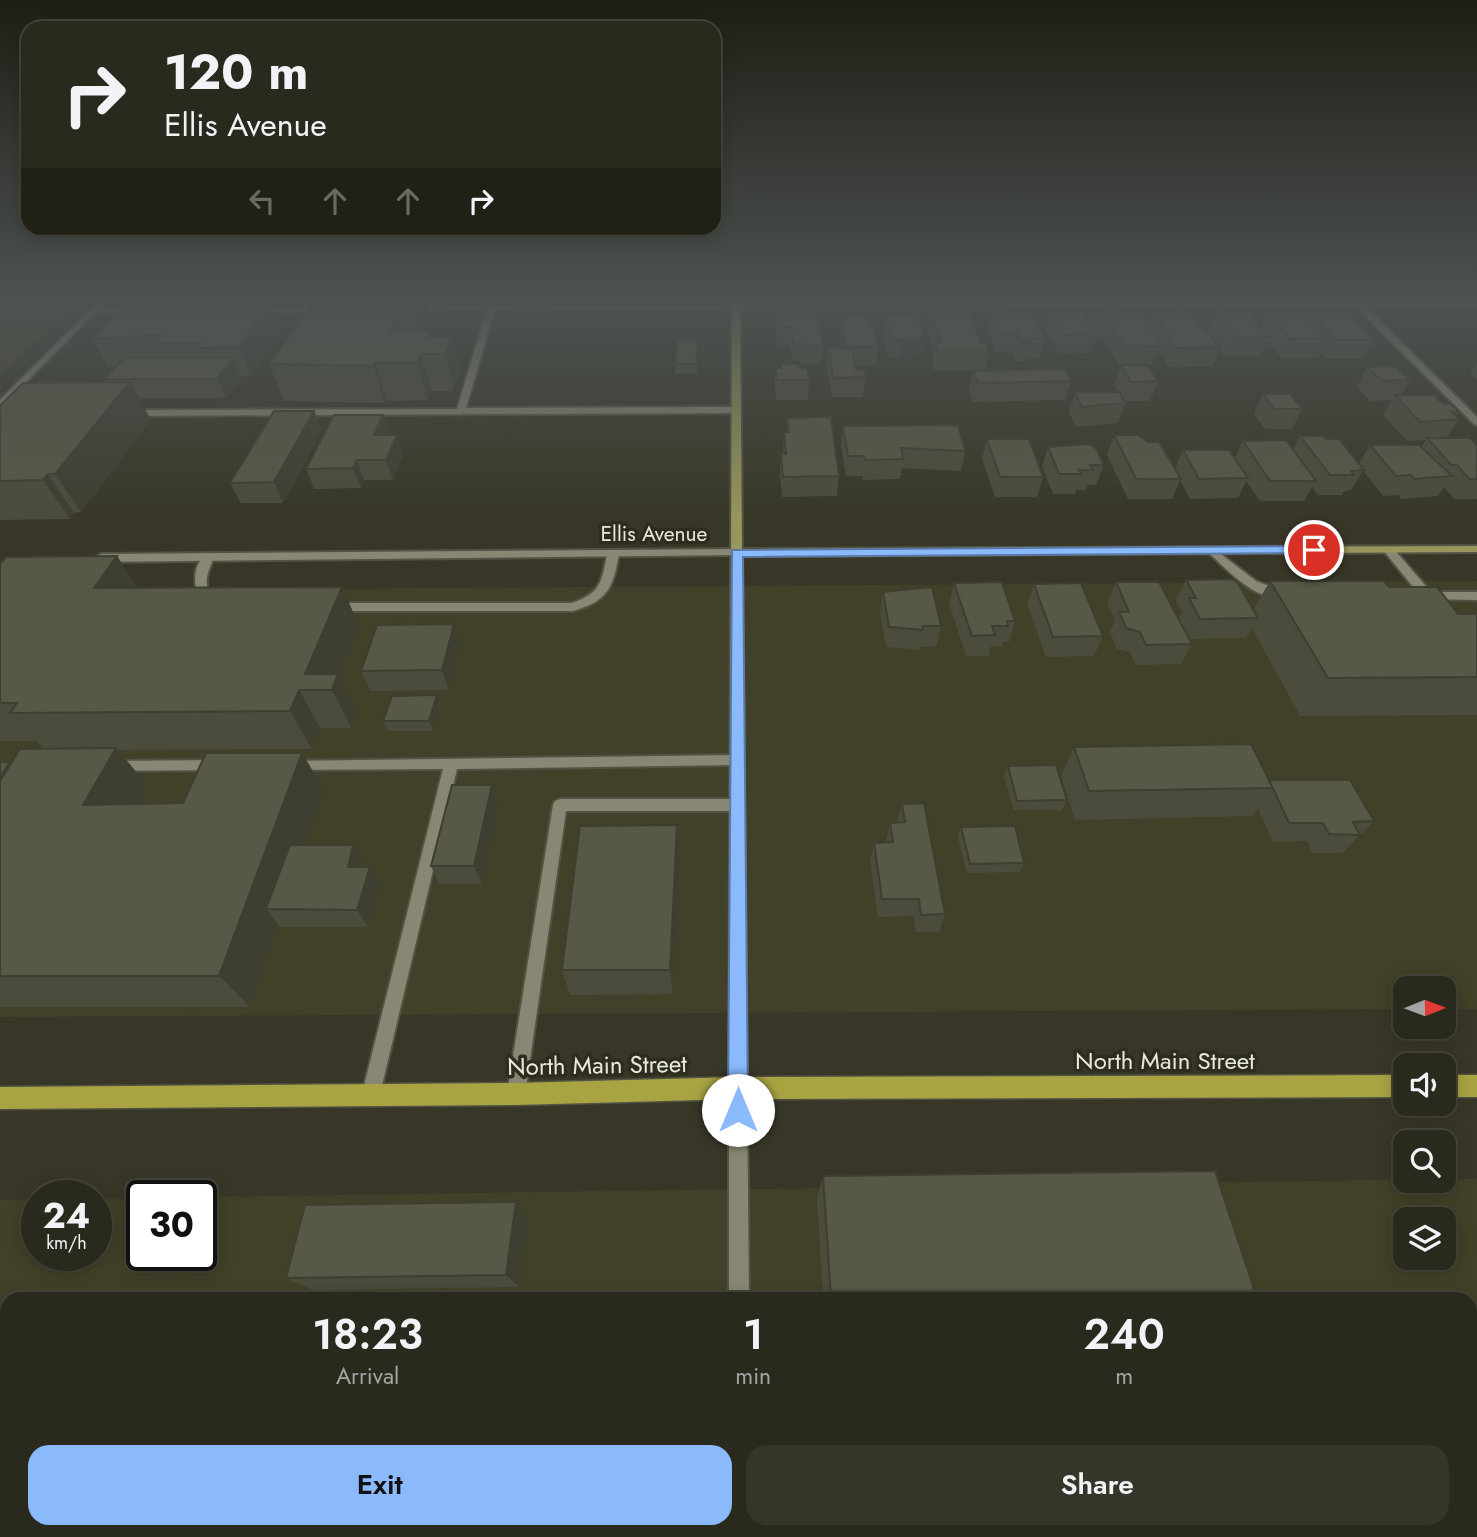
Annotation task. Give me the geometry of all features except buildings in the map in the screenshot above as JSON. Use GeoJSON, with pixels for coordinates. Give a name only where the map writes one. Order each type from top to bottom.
{"type":"FeatureCollection","features":[{"type":"Feature","properties":{"kind":"main road","name":"North Main Street"},"geometry":{"type":"LineString","coordinates":[[0,1098],[516,1094],[738,1088],[1393,1086]]}},
{"type":"Feature","properties":{"kind":"main road"},"geometry":{"type":"LineString","coordinates":[[1456,1086],[1477,1086]]}},
{"type":"Feature","properties":{"kind":"street"},"geometry":{"type":"LineString","coordinates":[[0,405],[30,375]]}},
{"type":"Feature","properties":{"kind":"street"},"geometry":{"type":"LineString","coordinates":[[461,411],[472,375]]}},
{"type":"Feature","properties":{"kind":"street"},"geometry":{"type":"LineString","coordinates":[[736,375],[739,1292]]}},
{"type":"Feature","properties":{"kind":"street"},"geometry":{"type":"LineString","coordinates":[[1430,375],[1477,422]]}},
{"type":"Feature","properties":{"kind":"street"},"geometry":{"type":"LineString","coordinates":[[118,413],[736,410]]}},
{"type":"Feature","properties":{"kind":"street"},"geometry":{"type":"LineString","coordinates":[[0,413],[12,413]]}},
{"type":"Feature","properties":{"kind":"street","name":"Ellis Avenue"},"geometry":{"type":"LineString","coordinates":[[86,558],[1477,549]]}},
{"type":"Feature","properties":{"kind":"street"},"geometry":{"type":"LineString","coordinates":[[1389,550],[1428,596]]}},
{"type":"Feature","properties":{"kind":"street"},"geometry":{"type":"LineString","coordinates":[[1213,551],[1247,582],[1263,591],[1293,595]]}},
{"type":"Feature","properties":{"kind":"street"},"geometry":{"type":"LineString","coordinates":[[314,607],[573,607],[591,601],[604,592],[613,554]]}},
{"type":"Feature","properties":{"kind":"street"},"geometry":{"type":"LineString","coordinates":[[208,557],[198,585],[201,594],[210,602],[222,605]]}},
{"type":"Feature","properties":{"kind":"street"},"geometry":{"type":"LineString","coordinates":[[1414,596],[1477,596]]}},
{"type":"Feature","properties":{"kind":"street"},"geometry":{"type":"LineString","coordinates":[[279,765],[737,760]]}},
{"type":"Feature","properties":{"kind":"street"},"geometry":{"type":"LineString","coordinates":[[98,766],[237,765]]}},
{"type":"Feature","properties":{"kind":"street"},"geometry":{"type":"LineString","coordinates":[[371,1094],[451,765]]}},
{"type":"Feature","properties":{"kind":"street"},"geometry":{"type":"LineString","coordinates":[[516,1094],[560,805],[737,805]]}},
{"type":"Feature","properties":{"kind":"shaded area"},"geometry":{"type":"Polygon","coordinates":[[[1477,581],[1477,1009],[1456,1009],[1456,976],[1393,976],[1393,1009],[0,1017],[0,591],[1477,581]]]}},
{"type":"Feature","properties":{"kind":"shaded area"},"geometry":{"type":"Polygon","coordinates":[[[1456,1179],[1477,1179],[1477,1292],[0,1292],[0,1200],[21,1200],[21,1271],[112,1271],[112,1199],[126,1198],[126,1271],[217,1271],[217,1197],[1393,1180],[1393,1193],[1456,1193],[1456,1179]]]}},
{"type":"Feature","properties":{"kind":"route"},"geometry":{"type":"LineString","coordinates":[[738,1110],[737,553],[1314,550]]}}]}
